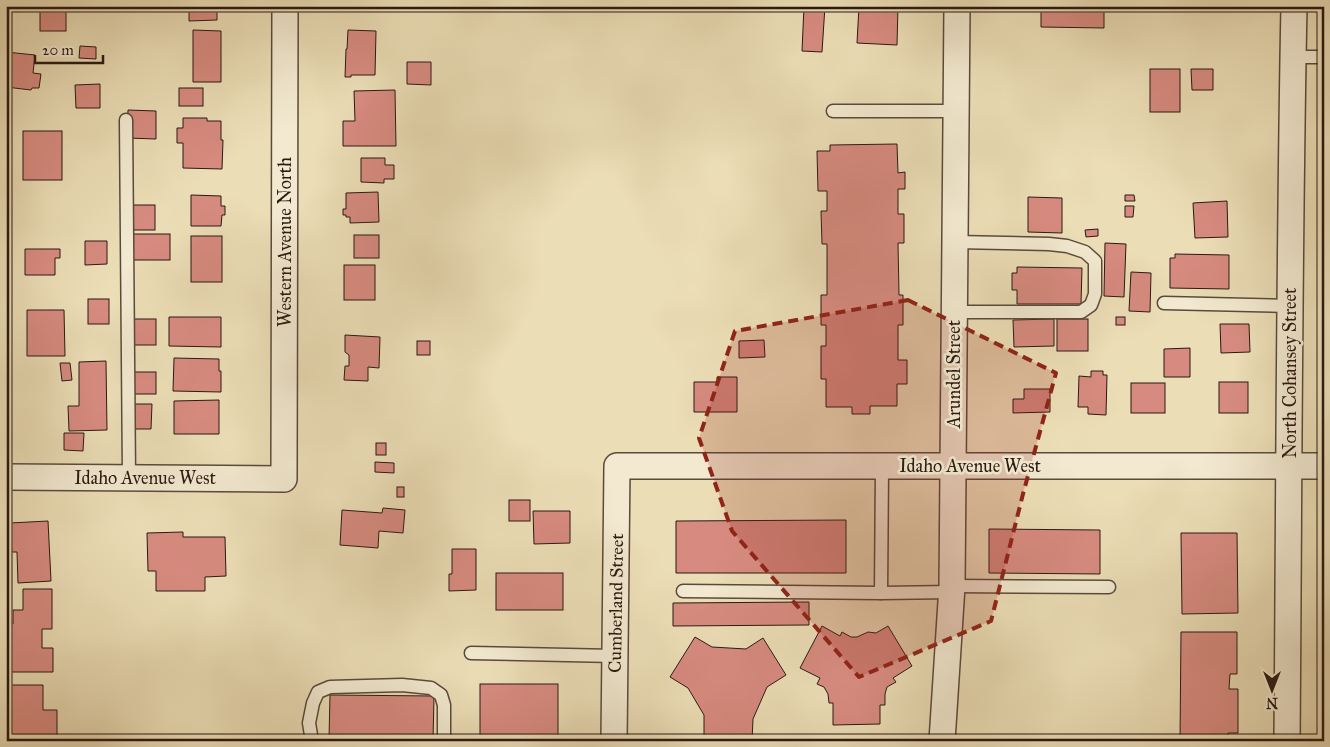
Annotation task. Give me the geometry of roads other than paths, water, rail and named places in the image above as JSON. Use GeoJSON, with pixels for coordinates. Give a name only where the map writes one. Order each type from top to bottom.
{"type":"FeatureCollection","features":[{"type":"Feature","properties":{"kind":"street","name":"Western Avenue North"},"geometry":{"type":"LineString","coordinates":[[284,479],[285,6]]}},
{"type":"Feature","properties":{"kind":"street","name":"Arundel Street"},"geometry":{"type":"LineString","coordinates":[[942,741],[952,589],[957,6]]}},
{"type":"Feature","properties":{"kind":"street","name":"North Cohansey Street"},"geometry":{"type":"LineString","coordinates":[[1287,741],[1289,306],[1294,6]]}},
{"type":"Feature","properties":{"kind":"street","name":"Idaho Avenue West"},"geometry":{"type":"LineString","coordinates":[[617,466],[1324,466]]}},
{"type":"Feature","properties":{"kind":"street","name":"Cumberland Street"},"geometry":{"type":"LineString","coordinates":[[614,741],[617,466]]}},
{"type":"Feature","properties":{"kind":"street","name":"Idaho Avenue West"},"geometry":{"type":"LineString","coordinates":[[6,477],[284,479]]}},
{"type":"Feature","properties":{"kind":"lane"},"geometry":{"type":"LineString","coordinates":[[1293,57],[1324,57]]}},
{"type":"Feature","properties":{"kind":"lane"},"geometry":{"type":"LineString","coordinates":[[833,111],[956,111]]}},
{"type":"Feature","properties":{"kind":"lane"},"geometry":{"type":"LineString","coordinates":[[126,120],[129,477]]}},
{"type":"Feature","properties":{"kind":"lane"},"geometry":{"type":"LineString","coordinates":[[954,312],[1081,312],[1091,305],[1095,294],[1095,261],[1085,252],[1067,246],[1049,244],[955,242]]}},
{"type":"Feature","properties":{"kind":"lane"},"geometry":{"type":"LineString","coordinates":[[1164,303],[1289,306]]}},
{"type":"Feature","properties":{"kind":"lane"},"geometry":{"type":"LineString","coordinates":[[881,593],[882,466]]}},
{"type":"Feature","properties":{"kind":"lane"},"geometry":{"type":"LineString","coordinates":[[683,591],[881,593],[952,589],[1109,587]]}},
{"type":"Feature","properties":{"kind":"lane"},"geometry":{"type":"LineString","coordinates":[[471,653],[615,656]]}},
{"type":"Feature","properties":{"kind":"lane"},"geometry":{"type":"LineString","coordinates":[[312,741],[309,723],[318,692],[330,688],[402,685],[431,688],[442,695],[444,705],[444,741]]}}]}
